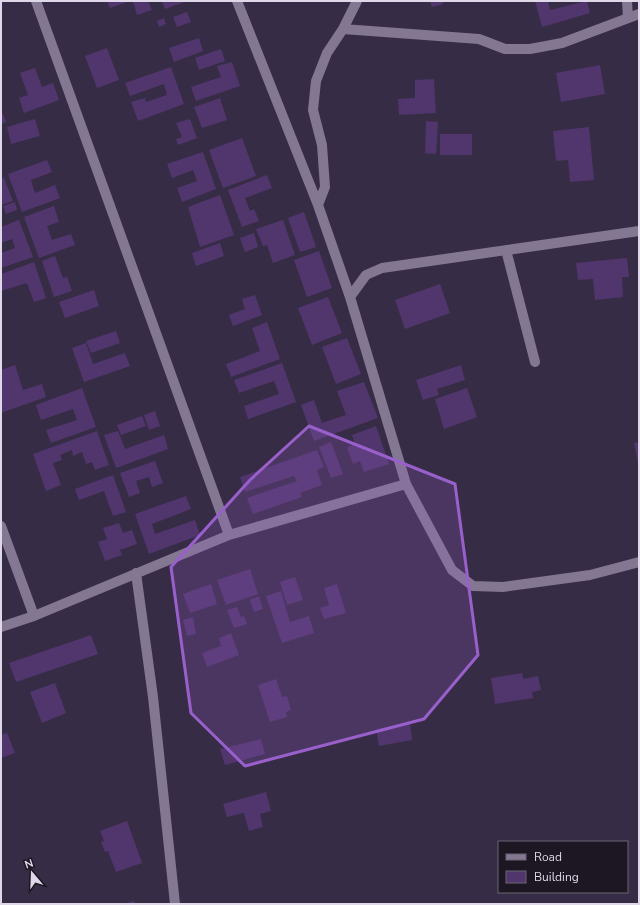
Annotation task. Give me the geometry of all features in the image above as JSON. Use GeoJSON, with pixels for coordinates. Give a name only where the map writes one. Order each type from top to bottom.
{"type":"FeatureCollection","features":[{"type":"Feature","properties":{"kind":"street"},"geometry":{"type":"LineString","coordinates":[[36,1],[229,535]]}},
{"type":"Feature","properties":{"kind":"street"},"geometry":{"type":"LineString","coordinates":[[237,1],[318,205],[350,297],[406,484],[452,570],[474,586],[503,587],[590,575],[639,562]]}},
{"type":"Feature","properties":{"kind":"street"},"geometry":{"type":"LineString","coordinates":[[318,205],[325,187],[322,146],[313,110],[316,81],[326,53],[343,29],[357,1]]}},
{"type":"Feature","properties":{"kind":"street"},"geometry":{"type":"LineString","coordinates":[[627,1],[628,18]]}},
{"type":"Feature","properties":{"kind":"street"},"geometry":{"type":"LineString","coordinates":[[343,29],[479,39],[505,49],[530,49],[562,43],[639,14]]}},
{"type":"Feature","properties":{"kind":"street"},"geometry":{"type":"LineString","coordinates":[[350,297],[366,275],[382,268],[639,231]]}},
{"type":"Feature","properties":{"kind":"street"},"geometry":{"type":"LineString","coordinates":[[506,250],[535,362]]}},
{"type":"Feature","properties":{"kind":"street"},"geometry":{"type":"LineString","coordinates":[[1,627],[34,616],[229,535],[406,484]]}},
{"type":"Feature","properties":{"kind":"street"},"geometry":{"type":"LineString","coordinates":[[1,526],[34,616]]}},
{"type":"Feature","properties":{"kind":"street"},"geometry":{"type":"LineString","coordinates":[[136,573],[153,697],[176,904]]}},
{"type":"Feature","properties":{"kind":"highlighted area"},"geometry":{"type":"Polygon","coordinates":[[[309,426],[455,484],[478,655],[424,719],[245,766],[191,713],[171,567],[250,480],[309,426]]]}},
{"type":"Feature","properties":{"kind":"building"},"geometry":{"type":"Polygon","coordinates":[[[107,1],[130,1],[110,8],[107,1]]]}},
{"type":"Feature","properties":{"kind":"building"},"geometry":{"type":"Polygon","coordinates":[[[133,1],[148,1],[152,10],[137,15],[133,1]]]}},
{"type":"Feature","properties":{"kind":"building"},"geometry":{"type":"Polygon","coordinates":[[[162,1],[187,1],[165,9],[162,1]]]}},
{"type":"Feature","properties":{"kind":"building"},"geometry":{"type":"Polygon","coordinates":[[[430,1],[443,1],[443,4],[432,7],[430,1]]]}},
{"type":"Feature","properties":{"kind":"building"},"geometry":{"type":"Polygon","coordinates":[[[535,1],[548,1],[550,10],[587,1],[590,13],[542,27],[535,1]]]}},
{"type":"Feature","properties":{"kind":"building"},"geometry":{"type":"Polygon","coordinates":[[[187,12],[191,22],[177,27],[173,17],[187,12]]]}},
{"type":"Feature","properties":{"kind":"building"},"geometry":{"type":"Polygon","coordinates":[[[164,18],[166,24],[159,27],[157,21],[164,18]]]}},
{"type":"Feature","properties":{"kind":"building"},"geometry":{"type":"Polygon","coordinates":[[[199,38],[203,51],[174,62],[169,48],[199,38]]]}},
{"type":"Feature","properties":{"kind":"building"},"geometry":{"type":"Polygon","coordinates":[[[107,48],[119,80],[97,88],[85,56],[107,48]]]}},
{"type":"Feature","properties":{"kind":"building"},"geometry":{"type":"Polygon","coordinates":[[[221,49],[225,61],[199,70],[195,58],[221,49]]]}},
{"type":"Feature","properties":{"kind":"building"},"geometry":{"type":"Polygon","coordinates":[[[232,62],[240,86],[196,101],[191,87],[221,77],[217,66],[232,62]]]}},
{"type":"Feature","properties":{"kind":"building"},"geometry":{"type":"Polygon","coordinates":[[[600,65],[605,94],[561,102],[556,73],[600,65]]]}},
{"type":"Feature","properties":{"kind":"building"},"geometry":{"type":"Polygon","coordinates":[[[171,67],[184,104],[138,121],[131,102],[145,98],[146,102],[167,95],[164,84],[130,96],[125,83],[171,67]]]}},
{"type":"Feature","properties":{"kind":"building"},"geometry":{"type":"Polygon","coordinates":[[[35,68],[42,87],[53,83],[59,100],[24,113],[19,98],[28,95],[20,73],[35,68]]]}},
{"type":"Feature","properties":{"kind":"building"},"geometry":{"type":"Polygon","coordinates":[[[434,79],[436,113],[399,115],[398,99],[415,98],[415,80],[434,79]]]}},
{"type":"Feature","properties":{"kind":"building"},"geometry":{"type":"Polygon","coordinates":[[[220,98],[227,120],[202,128],[194,107],[220,98]]]}},
{"type":"Feature","properties":{"kind":"building"},"geometry":{"type":"Polygon","coordinates":[[[1,109],[6,122],[1,124],[1,109]]]}},
{"type":"Feature","properties":{"kind":"building"},"geometry":{"type":"Polygon","coordinates":[[[35,119],[40,136],[11,144],[7,127],[35,119]]]}},
{"type":"Feature","properties":{"kind":"building"},"geometry":{"type":"Polygon","coordinates":[[[190,119],[197,138],[178,145],[176,139],[182,137],[176,123],[190,119]]]}},
{"type":"Feature","properties":{"kind":"building"},"geometry":{"type":"Polygon","coordinates":[[[426,121],[438,122],[436,154],[425,153],[426,121]]]}},
{"type":"Feature","properties":{"kind":"building"},"geometry":{"type":"Polygon","coordinates":[[[589,127],[594,180],[570,182],[568,160],[556,161],[553,131],[589,127]]]}},
{"type":"Feature","properties":{"kind":"building"},"geometry":{"type":"Polygon","coordinates":[[[440,134],[472,134],[472,155],[440,155],[440,134]]]}},
{"type":"Feature","properties":{"kind":"building"},"geometry":{"type":"Polygon","coordinates":[[[242,138],[256,176],[223,188],[209,150],[242,138]]]}},
{"type":"Feature","properties":{"kind":"building"},"geometry":{"type":"Polygon","coordinates":[[[203,152],[216,189],[182,202],[177,188],[197,181],[193,170],[172,178],[167,164],[203,152]]]}},
{"type":"Feature","properties":{"kind":"building"},"geometry":{"type":"Polygon","coordinates":[[[47,160],[52,172],[31,180],[35,193],[55,185],[60,198],[22,212],[8,174],[47,160]]]}},
{"type":"Feature","properties":{"kind":"building"},"geometry":{"type":"Polygon","coordinates":[[[267,175],[272,188],[245,198],[250,211],[254,209],[259,221],[242,227],[228,190],[267,175]]]}},
{"type":"Feature","properties":{"kind":"building"},"geometry":{"type":"Polygon","coordinates":[[[4,178],[13,201],[1,205],[1,179],[4,178]]]}},
{"type":"Feature","properties":{"kind":"building"},"geometry":{"type":"Polygon","coordinates":[[[220,195],[234,235],[200,247],[188,207],[220,195]]]}},
{"type":"Feature","properties":{"kind":"building"},"geometry":{"type":"Polygon","coordinates":[[[15,202],[17,210],[6,214],[3,206],[15,202]]]}},
{"type":"Feature","properties":{"kind":"building"},"geometry":{"type":"Polygon","coordinates":[[[54,206],[59,222],[47,226],[52,240],[71,234],[75,245],[39,258],[24,217],[54,206]]]}},
{"type":"Feature","properties":{"kind":"building"},"geometry":{"type":"Polygon","coordinates":[[[304,212],[316,247],[300,252],[288,218],[304,212]]]}},
{"type":"Feature","properties":{"kind":"building"},"geometry":{"type":"Polygon","coordinates":[[[19,220],[33,257],[1,268],[1,253],[15,248],[12,239],[1,243],[1,227],[19,220]]]}},
{"type":"Feature","properties":{"kind":"building"},"geometry":{"type":"Polygon","coordinates":[[[283,220],[295,255],[273,263],[267,245],[263,246],[256,229],[283,220]]]}},
{"type":"Feature","properties":{"kind":"building"},"geometry":{"type":"Polygon","coordinates":[[[254,233],[258,247],[245,252],[240,238],[254,233]]]}},
{"type":"Feature","properties":{"kind":"building"},"geometry":{"type":"Polygon","coordinates":[[[220,243],[224,256],[196,266],[192,253],[220,243]]]}},
{"type":"Feature","properties":{"kind":"building"},"geometry":{"type":"Polygon","coordinates":[[[319,251],[332,288],[307,297],[294,260],[319,251]]]}},
{"type":"Feature","properties":{"kind":"building"},"geometry":{"type":"Polygon","coordinates":[[[55,256],[63,278],[67,277],[72,291],[54,297],[42,261],[55,256]]]}},
{"type":"Feature","properties":{"kind":"building"},"geometry":{"type":"Polygon","coordinates":[[[627,258],[629,277],[622,277],[623,297],[595,300],[593,279],[578,280],[576,263],[627,258]]]}},
{"type":"Feature","properties":{"kind":"building"},"geometry":{"type":"Polygon","coordinates":[[[34,262],[46,298],[34,302],[27,283],[1,291],[1,274],[34,262]]]}},
{"type":"Feature","properties":{"kind":"building"},"geometry":{"type":"Polygon","coordinates":[[[440,284],[450,313],[405,329],[395,300],[440,284]]]}},
{"type":"Feature","properties":{"kind":"building"},"geometry":{"type":"Polygon","coordinates":[[[94,290],[99,306],[65,318],[59,302],[94,290]]]}},
{"type":"Feature","properties":{"kind":"building"},"geometry":{"type":"Polygon","coordinates":[[[255,295],[262,315],[233,326],[229,315],[245,309],[242,299],[255,295]]]}},
{"type":"Feature","properties":{"kind":"building"},"geometry":{"type":"Polygon","coordinates":[[[328,297],[342,333],[312,345],[298,308],[328,297]]]}},
{"type":"Feature","properties":{"kind":"building"},"geometry":{"type":"Polygon","coordinates":[[[267,322],[280,359],[231,377],[226,364],[260,351],[252,328],[267,322]]]}},
{"type":"Feature","properties":{"kind":"building"},"geometry":{"type":"Polygon","coordinates":[[[116,331],[120,343],[91,353],[86,341],[116,331]]]}},
{"type":"Feature","properties":{"kind":"building"},"geometry":{"type":"Polygon","coordinates":[[[347,338],[361,374],[336,384],[322,347],[347,338]]]}},
{"type":"Feature","properties":{"kind":"building"},"geometry":{"type":"Polygon","coordinates":[[[86,343],[93,364],[125,353],[130,366],[84,382],[72,348],[86,343]]]}},
{"type":"Feature","properties":{"kind":"building"},"geometry":{"type":"Polygon","coordinates":[[[282,363],[296,402],[248,419],[244,406],[279,394],[274,381],[239,393],[234,380],[282,363]]]}},
{"type":"Feature","properties":{"kind":"building"},"geometry":{"type":"Polygon","coordinates":[[[15,365],[23,390],[42,384],[46,397],[1,413],[1,370],[15,365]]]}},
{"type":"Feature","properties":{"kind":"building"},"geometry":{"type":"Polygon","coordinates":[[[461,365],[465,380],[437,389],[439,395],[423,400],[416,380],[461,365]]]}},
{"type":"Feature","properties":{"kind":"building"},"geometry":{"type":"Polygon","coordinates":[[[364,382],[378,418],[314,441],[301,405],[314,400],[322,423],[346,415],[337,391],[364,382]]]}},
{"type":"Feature","properties":{"kind":"building"},"geometry":{"type":"Polygon","coordinates":[[[82,388],[96,427],[51,443],[46,430],[77,420],[73,409],[41,420],[36,405],[82,388]]]}},
{"type":"Feature","properties":{"kind":"building"},"geometry":{"type":"Polygon","coordinates":[[[467,388],[477,417],[444,429],[435,399],[467,388]]]}},
{"type":"Feature","properties":{"kind":"building"},"geometry":{"type":"Polygon","coordinates":[[[155,411],[160,426],[149,430],[144,415],[155,411]]]}},
{"type":"Feature","properties":{"kind":"building"},"geometry":{"type":"Polygon","coordinates":[[[142,416],[146,426],[121,435],[117,425],[142,416]]]}},
{"type":"Feature","properties":{"kind":"building"},"geometry":{"type":"Polygon","coordinates":[[[376,426],[389,464],[364,472],[360,461],[353,464],[347,447],[355,444],[352,435],[376,426]]]}},
{"type":"Feature","properties":{"kind":"building"},"geometry":{"type":"Polygon","coordinates":[[[97,431],[109,465],[95,470],[92,462],[86,464],[82,452],[73,456],[72,450],[60,455],[62,460],[53,463],[61,485],[46,491],[33,454],[97,431]]]}},
{"type":"Feature","properties":{"kind":"building"},"geometry":{"type":"Polygon","coordinates":[[[118,431],[125,449],[164,435],[168,449],[116,468],[104,435],[118,431]]]}},
{"type":"Feature","properties":{"kind":"building"},"geometry":{"type":"Polygon","coordinates":[[[331,442],[343,474],[331,478],[319,447],[331,442]]]}},
{"type":"Feature","properties":{"kind":"building"},"geometry":{"type":"Polygon","coordinates":[[[639,442],[639,462],[638,463],[634,443],[639,442]]]}},
{"type":"Feature","properties":{"kind":"building"},"geometry":{"type":"Polygon","coordinates":[[[317,450],[324,467],[317,470],[322,485],[300,493],[302,497],[253,514],[247,498],[297,481],[294,476],[245,492],[240,477],[317,450]]]}},
{"type":"Feature","properties":{"kind":"building"},"geometry":{"type":"Polygon","coordinates":[[[155,461],[163,483],[152,487],[149,477],[136,481],[140,493],[129,497],[120,473],[155,461]]]}},
{"type":"Feature","properties":{"kind":"building"},"geometry":{"type":"Polygon","coordinates":[[[113,475],[126,512],[113,516],[104,491],[79,500],[75,489],[113,475]]]}},
{"type":"Feature","properties":{"kind":"building"},"geometry":{"type":"Polygon","coordinates":[[[186,496],[191,509],[152,524],[155,534],[195,520],[200,535],[149,554],[135,514],[186,496]]]}},
{"type":"Feature","properties":{"kind":"building"},"geometry":{"type":"Polygon","coordinates":[[[119,523],[123,533],[132,530],[137,544],[120,550],[122,555],[105,561],[98,542],[107,539],[103,528],[119,523]]]}},
{"type":"Feature","properties":{"kind":"building"},"geometry":{"type":"Polygon","coordinates":[[[250,569],[258,594],[226,605],[217,580],[250,569]]]}},
{"type":"Feature","properties":{"kind":"building"},"geometry":{"type":"Polygon","coordinates":[[[295,577],[303,600],[287,605],[280,582],[295,577]]]}},
{"type":"Feature","properties":{"kind":"building"},"geometry":{"type":"Polygon","coordinates":[[[211,584],[217,604],[190,613],[183,594],[211,584]]]}},
{"type":"Feature","properties":{"kind":"building"},"geometry":{"type":"Polygon","coordinates":[[[337,584],[346,613],[324,619],[320,608],[329,605],[324,588],[337,584]]]}},
{"type":"Feature","properties":{"kind":"building"},"geometry":{"type":"Polygon","coordinates":[[[281,591],[290,622],[309,616],[314,633],[282,643],[266,596],[281,591]]]}},
{"type":"Feature","properties":{"kind":"building"},"geometry":{"type":"Polygon","coordinates":[[[259,596],[263,609],[254,612],[250,600],[259,596]]]}},
{"type":"Feature","properties":{"kind":"building"},"geometry":{"type":"Polygon","coordinates":[[[237,607],[241,617],[244,616],[247,624],[234,628],[227,610],[237,607]]]}},
{"type":"Feature","properties":{"kind":"building"},"geometry":{"type":"Polygon","coordinates":[[[193,617],[196,634],[187,636],[183,620],[193,617]]]}},
{"type":"Feature","properties":{"kind":"building"},"geometry":{"type":"Polygon","coordinates":[[[231,633],[239,655],[207,667],[202,653],[221,646],[219,638],[231,633]]]}},
{"type":"Feature","properties":{"kind":"building"},"geometry":{"type":"Polygon","coordinates":[[[91,635],[98,654],[16,682],[9,663],[91,635]]]}},
{"type":"Feature","properties":{"kind":"building"},"geometry":{"type":"Polygon","coordinates":[[[522,673],[523,679],[538,676],[541,690],[532,692],[533,698],[495,704],[491,678],[522,673]]]}},
{"type":"Feature","properties":{"kind":"building"},"geometry":{"type":"Polygon","coordinates":[[[276,679],[282,697],[287,696],[291,710],[286,712],[287,717],[270,722],[258,685],[276,679]]]}},
{"type":"Feature","properties":{"kind":"building"},"geometry":{"type":"Polygon","coordinates":[[[55,683],[66,713],[42,723],[30,692],[55,683]]]}},
{"type":"Feature","properties":{"kind":"building"},"geometry":{"type":"Polygon","coordinates":[[[410,723],[412,740],[379,746],[376,729],[410,723]]]}},
{"type":"Feature","properties":{"kind":"building"},"geometry":{"type":"Polygon","coordinates":[[[7,733],[15,753],[1,758],[1,735],[7,733]]]}},
{"type":"Feature","properties":{"kind":"building"},"geometry":{"type":"Polygon","coordinates":[[[261,739],[265,754],[225,765],[220,749],[261,739]]]}},
{"type":"Feature","properties":{"kind":"building"},"geometry":{"type":"Polygon","coordinates":[[[266,792],[271,811],[260,814],[263,827],[249,831],[244,813],[227,817],[223,804],[266,792]]]}},
{"type":"Feature","properties":{"kind":"building"},"geometry":{"type":"Polygon","coordinates":[[[127,821],[142,863],[116,872],[108,851],[105,852],[101,842],[104,841],[100,831],[127,821]]]}},
{"type":"Feature","properties":{"kind":"building"},"geometry":{"type":"Polygon","coordinates":[[[134,901],[135,904],[125,904],[134,901]]]}}]}
